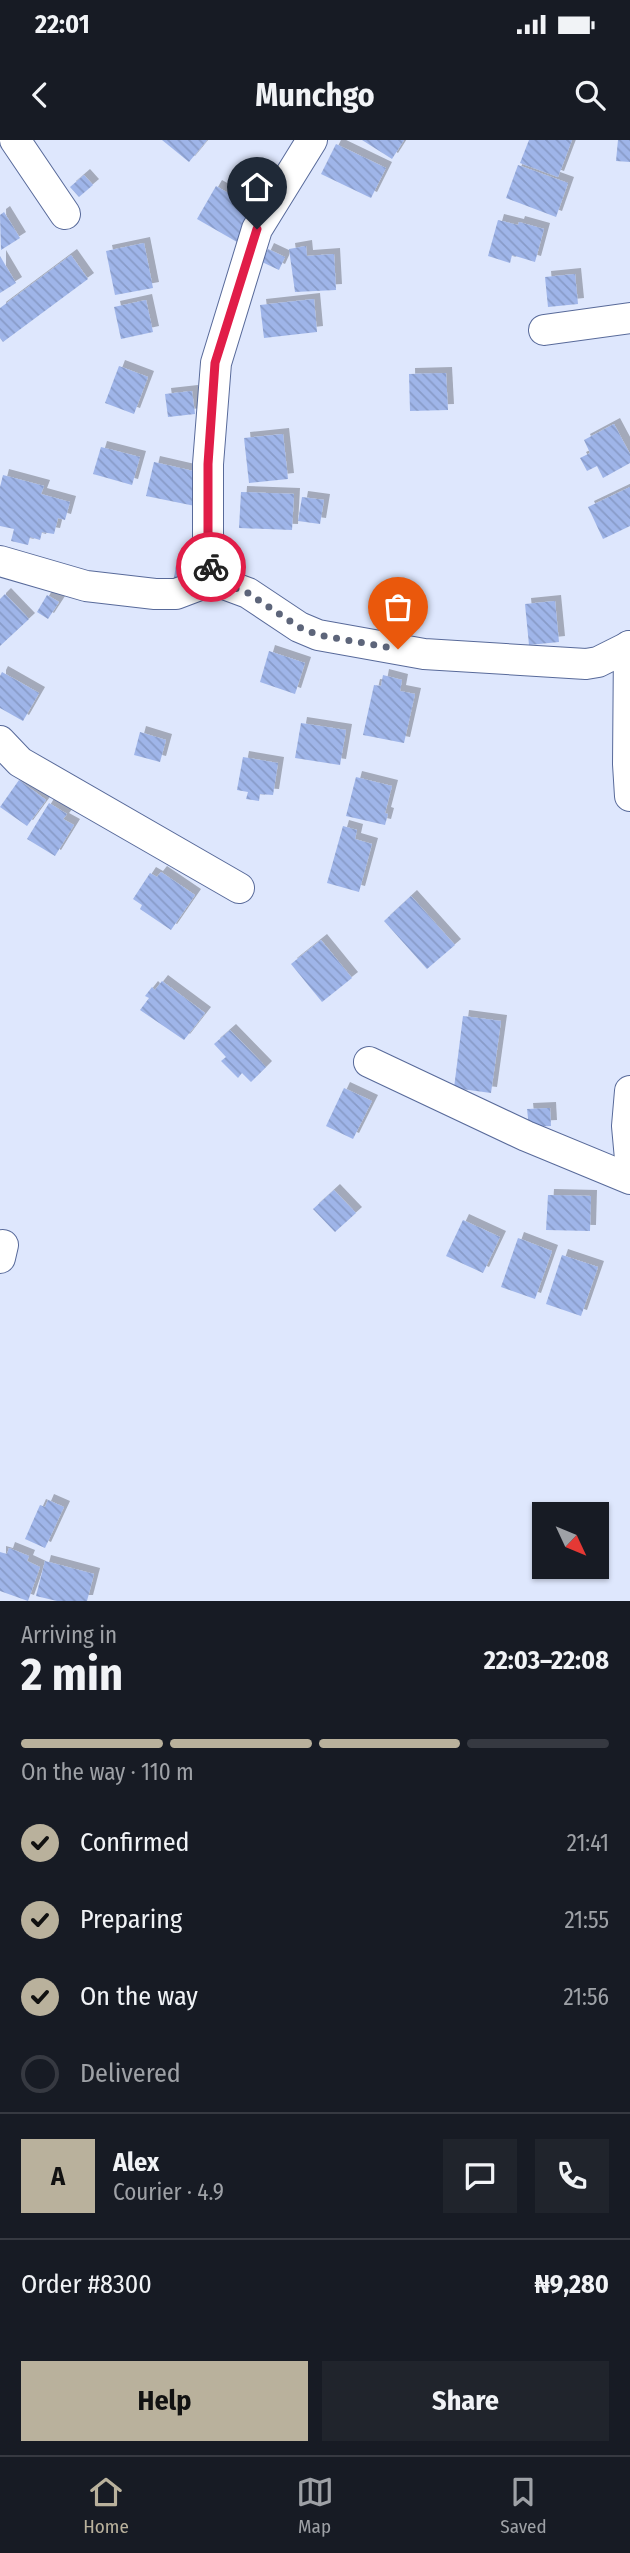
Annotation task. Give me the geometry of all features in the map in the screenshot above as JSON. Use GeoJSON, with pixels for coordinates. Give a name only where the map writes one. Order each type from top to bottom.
{"type":"FeatureCollection","features":[{"type":"Feature","properties":{"kind":"street"},"geometry":{"type":"LineString","coordinates":[[15,140],[65,214]]}},
{"type":"Feature","properties":{"kind":"street"},"geometry":{"type":"LineString","coordinates":[[213,580],[208,536],[208,464],[215,363],[257,229],[312,140]]}},
{"type":"Feature","properties":{"kind":"street"},"geometry":{"type":"LineString","coordinates":[[544,331],[630,318]]}},
{"type":"Feature","properties":{"kind":"street"},"geometry":{"type":"LineString","coordinates":[[0,561],[86,586],[155,594],[176,594],[213,580],[248,593],[299,627],[318,635],[424,654],[586,664],[598,662],[629,646],[630,796]]}},
{"type":"Feature","properties":{"kind":"street"},"geometry":{"type":"LineString","coordinates":[[0,741],[20,762],[239,888]]}},
{"type":"Feature","properties":{"kind":"street"},"geometry":{"type":"LineString","coordinates":[[369,1062],[526,1136],[630,1179]]}},
{"type":"Feature","properties":{"kind":"street"},"geometry":{"type":"LineString","coordinates":[[630,1091],[627,1125],[630,1159]]}},
{"type":"Feature","properties":{"kind":"building"},"geometry":{"type":"Polygon","coordinates":[[[162,140],[207,140],[189,162],[162,140]]]}},
{"type":"Feature","properties":{"kind":"building"},"geometry":{"type":"Polygon","coordinates":[[[362,140],[404,140],[392,159],[362,140]]]}},
{"type":"Feature","properties":{"kind":"building"},"geometry":{"type":"Polygon","coordinates":[[[529,140],[572,140],[558,177],[520,163],[529,140]]]}},
{"type":"Feature","properties":{"kind":"building"},"geometry":{"type":"Polygon","coordinates":[[[618,140],[630,140],[630,162],[616,161],[618,140]]]}},
{"type":"Feature","properties":{"kind":"building"},"geometry":{"type":"Polygon","coordinates":[[[336,144],[386,168],[371,198],[321,174],[336,144]]]}},
{"type":"Feature","properties":{"kind":"building"},"geometry":{"type":"Polygon","coordinates":[[[518,165],[568,183],[556,217],[506,198],[518,165]]]}},
{"type":"Feature","properties":{"kind":"building"},"geometry":{"type":"Polygon","coordinates":[[[84,175],[93,185],[79,197],[70,187],[84,175]]]}},
{"type":"Feature","properties":{"kind":"building"},"geometry":{"type":"Polygon","coordinates":[[[216,186],[256,209],[237,242],[197,219],[216,186]]]}},
{"type":"Feature","properties":{"kind":"building"},"geometry":{"type":"Polygon","coordinates":[[[4,212],[20,238],[1,250],[0,215],[4,212]]]}},
{"type":"Feature","properties":{"kind":"building"},"geometry":{"type":"Polygon","coordinates":[[[498,220],[544,229],[535,262],[512,255],[510,263],[488,256],[498,220]]]}},
{"type":"Feature","properties":{"kind":"building"},"geometry":{"type":"Polygon","coordinates":[[[144,243],[153,288],[115,295],[106,251],[144,243]]]}},
{"type":"Feature","properties":{"kind":"building"},"geometry":{"type":"Polygon","coordinates":[[[306,246],[307,256],[334,254],[336,290],[295,292],[289,249],[306,246]]]}},
{"type":"Feature","properties":{"kind":"building"},"geometry":{"type":"Polygon","coordinates":[[[268,249],[285,257],[279,270],[262,262],[268,249]]]}},
{"type":"Feature","properties":{"kind":"building"},"geometry":{"type":"Polygon","coordinates":[[[71,255],[88,279],[3,342],[0,338],[0,308],[71,255]]]}},
{"type":"Feature","properties":{"kind":"building"},"geometry":{"type":"Polygon","coordinates":[[[0,256],[16,283],[0,293],[0,256]]]}},
{"type":"Feature","properties":{"kind":"building"},"geometry":{"type":"Polygon","coordinates":[[[575,274],[578,304],[548,307],[545,277],[575,274]]]}},
{"type":"Feature","properties":{"kind":"building"},"geometry":{"type":"Polygon","coordinates":[[[314,299],[317,332],[264,338],[260,305],[314,299]]]}},
{"type":"Feature","properties":{"kind":"building"},"geometry":{"type":"Polygon","coordinates":[[[146,300],[153,332],[121,339],[114,307],[146,300]]]}},
{"type":"Feature","properties":{"kind":"building"},"geometry":{"type":"Polygon","coordinates":[[[119,366],[148,377],[134,414],[105,403],[119,366]]]}},
{"type":"Feature","properties":{"kind":"building"},"geometry":{"type":"Polygon","coordinates":[[[446,373],[448,410],[410,411],[409,374],[446,373]]]}},
{"type":"Feature","properties":{"kind":"building"},"geometry":{"type":"Polygon","coordinates":[[[192,391],[195,414],[168,417],[165,394],[192,391]]]}},
{"type":"Feature","properties":{"kind":"building"},"geometry":{"type":"Polygon","coordinates":[[[614,424],[630,454],[630,463],[603,478],[597,466],[587,471],[580,458],[590,453],[584,440],[614,424]]]}},
{"type":"Feature","properties":{"kind":"building"},"geometry":{"type":"Polygon","coordinates":[[[283,434],[288,479],[249,483],[244,438],[283,434]]]}},
{"type":"Feature","properties":{"kind":"building"},"geometry":{"type":"Polygon","coordinates":[[[101,447],[140,457],[132,485],[93,474],[101,447]]]}},
{"type":"Feature","properties":{"kind":"building"},"geometry":{"type":"Polygon","coordinates":[[[154,462],[202,473],[195,506],[146,496],[154,462]]]}},
{"type":"Feature","properties":{"kind":"building"},"geometry":{"type":"Polygon","coordinates":[[[3,475],[44,486],[41,494],[70,502],[65,520],[58,518],[54,534],[42,532],[40,540],[30,537],[28,545],[11,541],[14,529],[0,526],[0,487],[3,475]]]}},
{"type":"Feature","properties":{"kind":"building"},"geometry":{"type":"Polygon","coordinates":[[[630,487],[630,526],[603,539],[588,507],[630,487]]]}},
{"type":"Feature","properties":{"kind":"building"},"geometry":{"type":"Polygon","coordinates":[[[241,492],[294,494],[292,530],[239,528],[241,492]]]}},
{"type":"Feature","properties":{"kind":"building"},"geometry":{"type":"Polygon","coordinates":[[[302,497],[324,500],[320,524],[298,521],[302,497]]]}},
{"type":"Feature","properties":{"kind":"building"},"geometry":{"type":"Polygon","coordinates":[[[176,565],[190,567],[188,580],[174,578],[176,565]]]}},
{"type":"Feature","properties":{"kind":"building"},"geometry":{"type":"Polygon","coordinates":[[[5,594],[29,619],[0,646],[0,599],[5,594]]]}},
{"type":"Feature","properties":{"kind":"building"},"geometry":{"type":"Polygon","coordinates":[[[47,595],[59,602],[48,619],[37,612],[47,595]]]}},
{"type":"Feature","properties":{"kind":"building"},"geometry":{"type":"Polygon","coordinates":[[[555,601],[559,642],[529,645],[525,604],[555,601]]]}},
{"type":"Feature","properties":{"kind":"building"},"geometry":{"type":"Polygon","coordinates":[[[269,651],[305,663],[295,694],[260,682],[269,651]]]}},
{"type":"Feature","properties":{"kind":"building"},"geometry":{"type":"Polygon","coordinates":[[[2,672],[39,693],[23,721],[0,708],[2,672]]]}},
{"type":"Feature","properties":{"kind":"building"},"geometry":{"type":"Polygon","coordinates":[[[383,675],[402,680],[400,691],[415,694],[404,743],[363,735],[374,685],[381,686],[383,675]]]}},
{"type":"Feature","properties":{"kind":"building"},"geometry":{"type":"Polygon","coordinates":[[[301,723],[346,730],[340,765],[295,758],[301,723]]]}},
{"type":"Feature","properties":{"kind":"building"},"geometry":{"type":"Polygon","coordinates":[[[140,732],[166,740],[160,762],[134,755],[140,732]]]}},
{"type":"Feature","properties":{"kind":"building"},"geometry":{"type":"Polygon","coordinates":[[[243,757],[278,763],[273,795],[260,794],[259,801],[246,799],[248,792],[237,790],[243,757]]]}},
{"type":"Feature","properties":{"kind":"building"},"geometry":{"type":"Polygon","coordinates":[[[356,777],[392,786],[385,813],[388,814],[385,825],[346,816],[356,777]]]}},
{"type":"Feature","properties":{"kind":"building"},"geometry":{"type":"Polygon","coordinates":[[[19,780],[46,800],[27,826],[0,807],[19,780]]]}},
{"type":"Feature","properties":{"kind":"building"},"geometry":{"type":"Polygon","coordinates":[[[49,803],[67,814],[63,819],[74,825],[55,856],[27,839],[49,803]]]}},
{"type":"Feature","properties":{"kind":"building"},"geometry":{"type":"Polygon","coordinates":[[[343,826],[357,830],[355,839],[372,844],[359,892],[327,883],[343,826]]]}},
{"type":"Feature","properties":{"kind":"building"},"geometry":{"type":"Polygon","coordinates":[[[161,872],[195,895],[171,930],[140,909],[142,905],[133,899],[150,873],[157,877],[161,872]]]}},
{"type":"Feature","properties":{"kind":"building"},"geometry":{"type":"Polygon","coordinates":[[[411,896],[455,945],[427,969],[384,921],[411,896]]]}},
{"type":"Feature","properties":{"kind":"building"},"geometry":{"type":"Polygon","coordinates":[[[321,940],[352,978],[322,1002],[291,964],[321,940]]]}},
{"type":"Feature","properties":{"kind":"building"},"geometry":{"type":"Polygon","coordinates":[[[162,981],[205,1013],[184,1040],[140,1010],[149,998],[145,996],[152,987],[155,990],[162,981]]]}},
{"type":"Feature","properties":{"kind":"building"},"geometry":{"type":"Polygon","coordinates":[[[463,1016],[501,1021],[491,1093],[454,1088],[463,1016]]]}},
{"type":"Feature","properties":{"kind":"building"},"geometry":{"type":"Polygon","coordinates":[[[230,1030],[266,1067],[251,1082],[242,1073],[238,1078],[221,1061],[226,1057],[214,1044],[230,1030]]]}},
{"type":"Feature","properties":{"kind":"building"},"geometry":{"type":"Polygon","coordinates":[[[344,1088],[372,1101],[353,1139],[326,1126],[344,1088]]]}},
{"type":"Feature","properties":{"kind":"building"},"geometry":{"type":"Polygon","coordinates":[[[550,1108],[551,1126],[529,1127],[527,1109],[550,1108]]]}},
{"type":"Feature","properties":{"kind":"building"},"geometry":{"type":"Polygon","coordinates":[[[334,1190],[356,1213],[335,1232],[313,1209],[334,1190]]]}},
{"type":"Feature","properties":{"kind":"building"},"geometry":{"type":"Polygon","coordinates":[[[548,1195],[591,1196],[590,1231],[546,1230],[548,1195]]]}},
{"type":"Feature","properties":{"kind":"building"},"geometry":{"type":"Polygon","coordinates":[[[463,1220],[500,1237],[483,1273],[446,1256],[463,1220]]]}},
{"type":"Feature","properties":{"kind":"building"},"geometry":{"type":"Polygon","coordinates":[[[518,1238],[552,1251],[535,1299],[501,1287],[518,1238]]]}},
{"type":"Feature","properties":{"kind":"building"},"geometry":{"type":"Polygon","coordinates":[[[562,1255],[598,1267],[581,1316],[546,1304],[562,1255]]]}},
{"type":"Feature","properties":{"kind":"building"},"geometry":{"type":"Polygon","coordinates":[[[48,1500],[64,1507],[45,1548],[25,1539],[40,1505],[45,1507],[48,1500]]]}},
{"type":"Feature","properties":{"kind":"building"},"geometry":{"type":"Polygon","coordinates":[[[9,1548],[29,1556],[27,1561],[40,1567],[28,1601],[0,1591],[0,1552],[7,1554],[9,1548]]]}},
{"type":"Feature","properties":{"kind":"building"},"geometry":{"type":"Polygon","coordinates":[[[45,1561],[94,1574],[87,1601],[57,1601],[36,1596],[45,1561]]]}},
{"type":"Feature","properties":{"kind":"way so far"},"geometry":{"type":"LineString","coordinates":[[211,567],[213,580],[248,593],[299,627],[318,635],[398,649]]}},
{"type":"Feature","properties":{"kind":"route"},"geometry":{"type":"LineString","coordinates":[[211,567],[208,464],[215,363],[257,229]]}}]}
